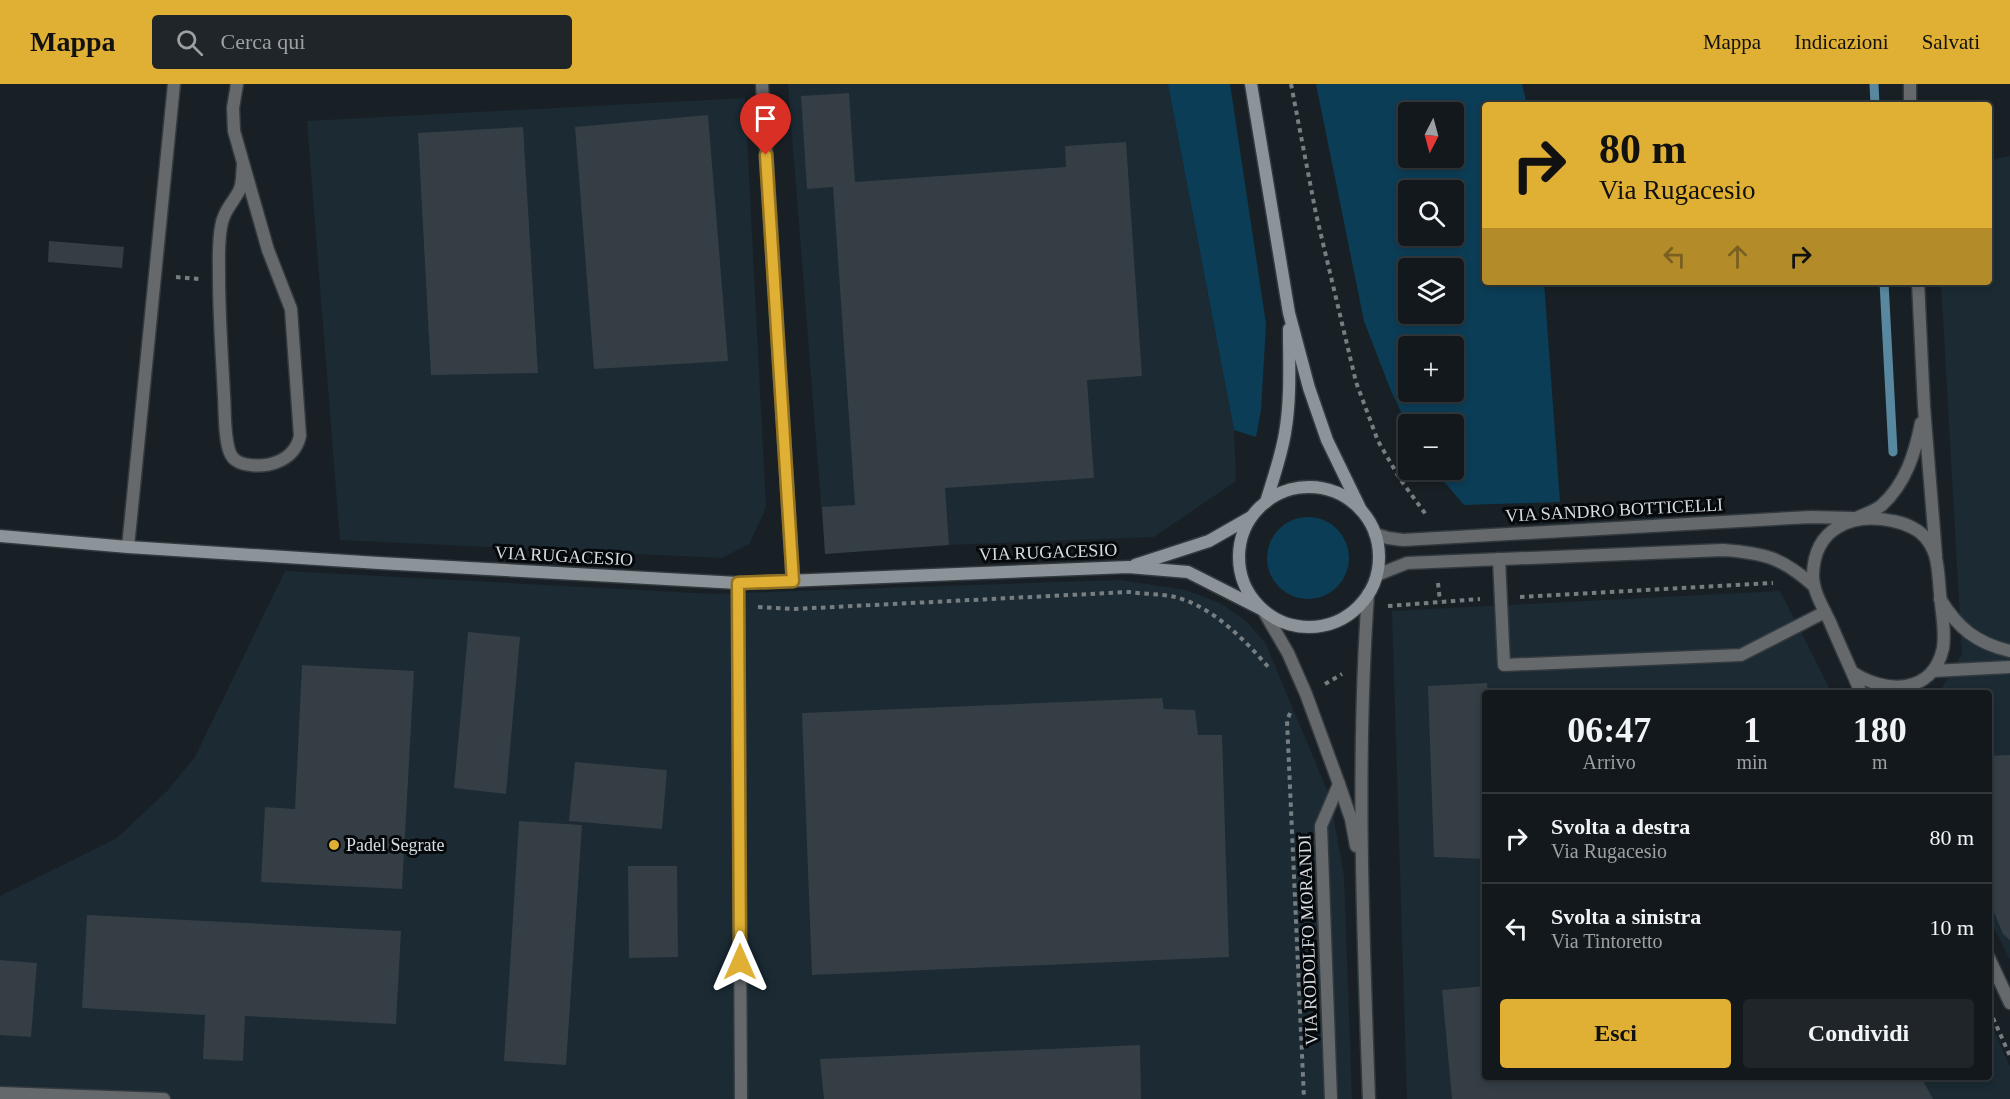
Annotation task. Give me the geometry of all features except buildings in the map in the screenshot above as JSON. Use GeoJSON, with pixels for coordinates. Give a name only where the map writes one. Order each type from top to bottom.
{"type":"FeatureCollection","features":[{"type":"Feature","properties":{"kind":"main road"},"geometry":{"type":"LineString","coordinates":[[1251,84],[1289,313],[1309,388],[1327,440],[1361,510],[1376,534],[1379,554],[1377,575],[1368,594],[1352,612],[1331,623],[1308,627],[1284,622],[1263,610],[1250,594],[1241,576],[1239,555],[1242,535],[1251,517],[1266,502],[1284,491],[1305,487],[1326,489],[1345,496],[1361,510]]}},
{"type":"Feature","properties":{"kind":"main road"},"geometry":{"type":"LineString","coordinates":[[1266,502],[1285,432],[1289,388],[1289,313]]}},
{"type":"Feature","properties":{"kind":"main road","name":"VIA RUGACESIO"},"geometry":{"type":"LineString","coordinates":[[1128,567],[1209,541],[1251,517]]}},
{"type":"Feature","properties":{"kind":"main road","name":"VIA RUGACESIO"},"geometry":{"type":"LineString","coordinates":[[0,536],[128,547],[482,570],[738,583],[1128,567],[1188,572],[1263,610]]}},
{"type":"Feature","properties":{"kind":"street"},"geometry":{"type":"LineString","coordinates":[[128,547],[174,84]]}},
{"type":"Feature","properties":{"kind":"street"},"geometry":{"type":"LineString","coordinates":[[237,84],[232,121],[268,250],[286,292],[292,316],[300,436],[293,452],[277,462],[266,465],[244,464],[236,460],[230,454],[226,430],[219,280],[221,227],[226,211],[240,190],[243,164]]}},
{"type":"Feature","properties":{"kind":"street"},"geometry":{"type":"LineString","coordinates":[[762,84],[793,581]]}},
{"type":"Feature","properties":{"kind":"street"},"geometry":{"type":"LineString","coordinates":[[1910,84],[1910,102]]}},
{"type":"Feature","properties":{"kind":"street"},"geometry":{"type":"LineString","coordinates":[[1918,285],[1924,407],[1944,640],[1940,656],[1928,676],[1925,690]]}},
{"type":"Feature","properties":{"kind":"street"},"geometry":{"type":"LineString","coordinates":[[1860,690],[1814,586],[1814,567],[1824,540],[1838,527],[1881,506],[1901,483],[1915,451],[1924,407]]}},
{"type":"Feature","properties":{"kind":"street","name":"VIA SANDRO BOTTICELLI"},"geometry":{"type":"LineString","coordinates":[[1376,534],[1403,540],[1811,517],[1856,518]]}},
{"type":"Feature","properties":{"kind":"street"},"geometry":{"type":"LineString","coordinates":[[1856,518],[1882,518],[1900,522],[1916,530],[1927,539],[1937,560]]}},
{"type":"Feature","properties":{"kind":"street"},"geometry":{"type":"LineString","coordinates":[[1377,575],[1407,562],[1724,550],[1763,554],[1777,559],[1797,571],[1814,586]]}},
{"type":"Feature","properties":{"kind":"street"},"geometry":{"type":"LineString","coordinates":[[1499,559],[1504,665],[1741,655],[1825,612]]}},
{"type":"Feature","properties":{"kind":"street"},"geometry":{"type":"LineString","coordinates":[[738,583],[741,1099]]}},
{"type":"Feature","properties":{"kind":"street"},"geometry":{"type":"LineString","coordinates":[[1368,594],[1363,662],[1361,874],[1369,1099]]}},
{"type":"Feature","properties":{"kind":"street"},"geometry":{"type":"LineString","coordinates":[[1940,599],[1953,618],[1967,632],[1989,645],[2010,651]]}},
{"type":"Feature","properties":{"kind":"street"},"geometry":{"type":"LineString","coordinates":[[1263,610],[1288,653],[1340,783],[1351,819],[1361,874]]}},
{"type":"Feature","properties":{"kind":"street"},"geometry":{"type":"LineString","coordinates":[[1852,672],[1871,683],[1888,687],[1913,684],[1928,676],[2010,667]]}},
{"type":"Feature","properties":{"kind":"street","name":"VIA RODOLFO MORANDI"},"geometry":{"type":"LineString","coordinates":[[1331,1099],[1321,826],[1340,783]]}},
{"type":"Feature","properties":{"kind":"street"},"geometry":{"type":"LineString","coordinates":[[1992,964],[2010,1003]]}},
{"type":"Feature","properties":{"kind":"street"},"geometry":{"type":"LineString","coordinates":[[0,1093],[164,1099]]}},
{"type":"Feature","properties":{"kind":"path"},"geometry":{"type":"LineString","coordinates":[[1292,84],[1321,236],[1356,382],[1378,441],[1400,479],[1429,518]]}},
{"type":"Feature","properties":{"kind":"path"},"geometry":{"type":"LineString","coordinates":[[154,276],[219,280]]}},
{"type":"Feature","properties":{"kind":"path"},"geometry":{"type":"LineString","coordinates":[[1440,601],[1782,583]]}},
{"type":"Feature","properties":{"kind":"path"},"geometry":{"type":"LineString","coordinates":[[738,607],[794,609],[1129,592],[1174,597],[1194,604],[1212,615],[1247,645],[1275,677]]}},
{"type":"Feature","properties":{"kind":"path"},"geometry":{"type":"LineString","coordinates":[[1992,1016],[2010,1056]]}},
{"type":"Feature","properties":{"kind":"shaded area"},"geometry":{"type":"Polygon","coordinates":[[[788,84],[1168,84],[1234,430],[1236,481],[1154,537],[949,545],[825,554],[788,84]]]}},
{"type":"Feature","properties":{"kind":"shaded area"},"geometry":{"type":"Polygon","coordinates":[[[1168,84],[1230,84],[1266,324],[1261,410],[1256,437],[1234,430],[1168,84]]]}},
{"type":"Feature","properties":{"kind":"shaded area"},"geometry":{"type":"Polygon","coordinates":[[[1316,84],[1522,84],[1526,102],[1482,102],[1482,285],[1544,285],[1560,502],[1464,505],[1443,480],[1464,480],[1464,414],[1402,414],[1364,321],[1316,84]]]}},
{"type":"Feature","properties":{"kind":"shaded area"},"geometry":{"type":"Polygon","coordinates":[[[745,98],[766,508],[749,544],[722,558],[340,540],[307,121],[745,98]]]}},
{"type":"Feature","properties":{"kind":"shaded area"},"geometry":{"type":"Polygon","coordinates":[[[2010,156],[2010,960],[1992,924],[1992,690],[1941,690],[1962,654],[1941,285],[1992,285],[1992,159],[2010,156]]]}},
{"type":"Feature","properties":{"kind":"shaded area"},"geometry":{"type":"Polygon","coordinates":[[[1308,517],[1324,521],[1337,529],[1345,542],[1349,558],[1345,574],[1337,587],[1324,595],[1308,599],[1292,595],[1279,587],[1271,574],[1267,558],[1271,542],[1279,529],[1292,521],[1308,517]]]}},
{"type":"Feature","properties":{"kind":"shaded area"},"geometry":{"type":"Polygon","coordinates":[[[285,571],[713,594],[1120,580],[1186,590],[1220,603],[1245,620],[1265,642],[1330,797],[1344,876],[1352,1099],[0,1099],[0,896],[117,838],[167,791],[195,757],[285,571]]]}},
{"type":"Feature","properties":{"kind":"shaded area"},"geometry":{"type":"Polygon","coordinates":[[[1780,591],[1830,690],[1482,690],[1482,1080],[1992,1080],[1992,1026],[2010,1067],[2010,1099],[1407,1099],[1392,611],[1780,591]]]}},
{"type":"Feature","properties":{"kind":"waterway"},"geometry":{"type":"LineString","coordinates":[[1874,84],[1875,102]]}},
{"type":"Feature","properties":{"kind":"waterway"},"geometry":{"type":"LineString","coordinates":[[1884,285],[1893,452]]}},
{"type":"Feature","properties":{"kind":"place","name":"Padel Segrate"},"geometry":{"type":"Point","coordinates":[334,845]}},
{"type":"Feature","properties":{"kind":"route"},"geometry":{"type":"LineString","coordinates":[[740,962],[738,583],[793,581],[766,155]]}}]}
